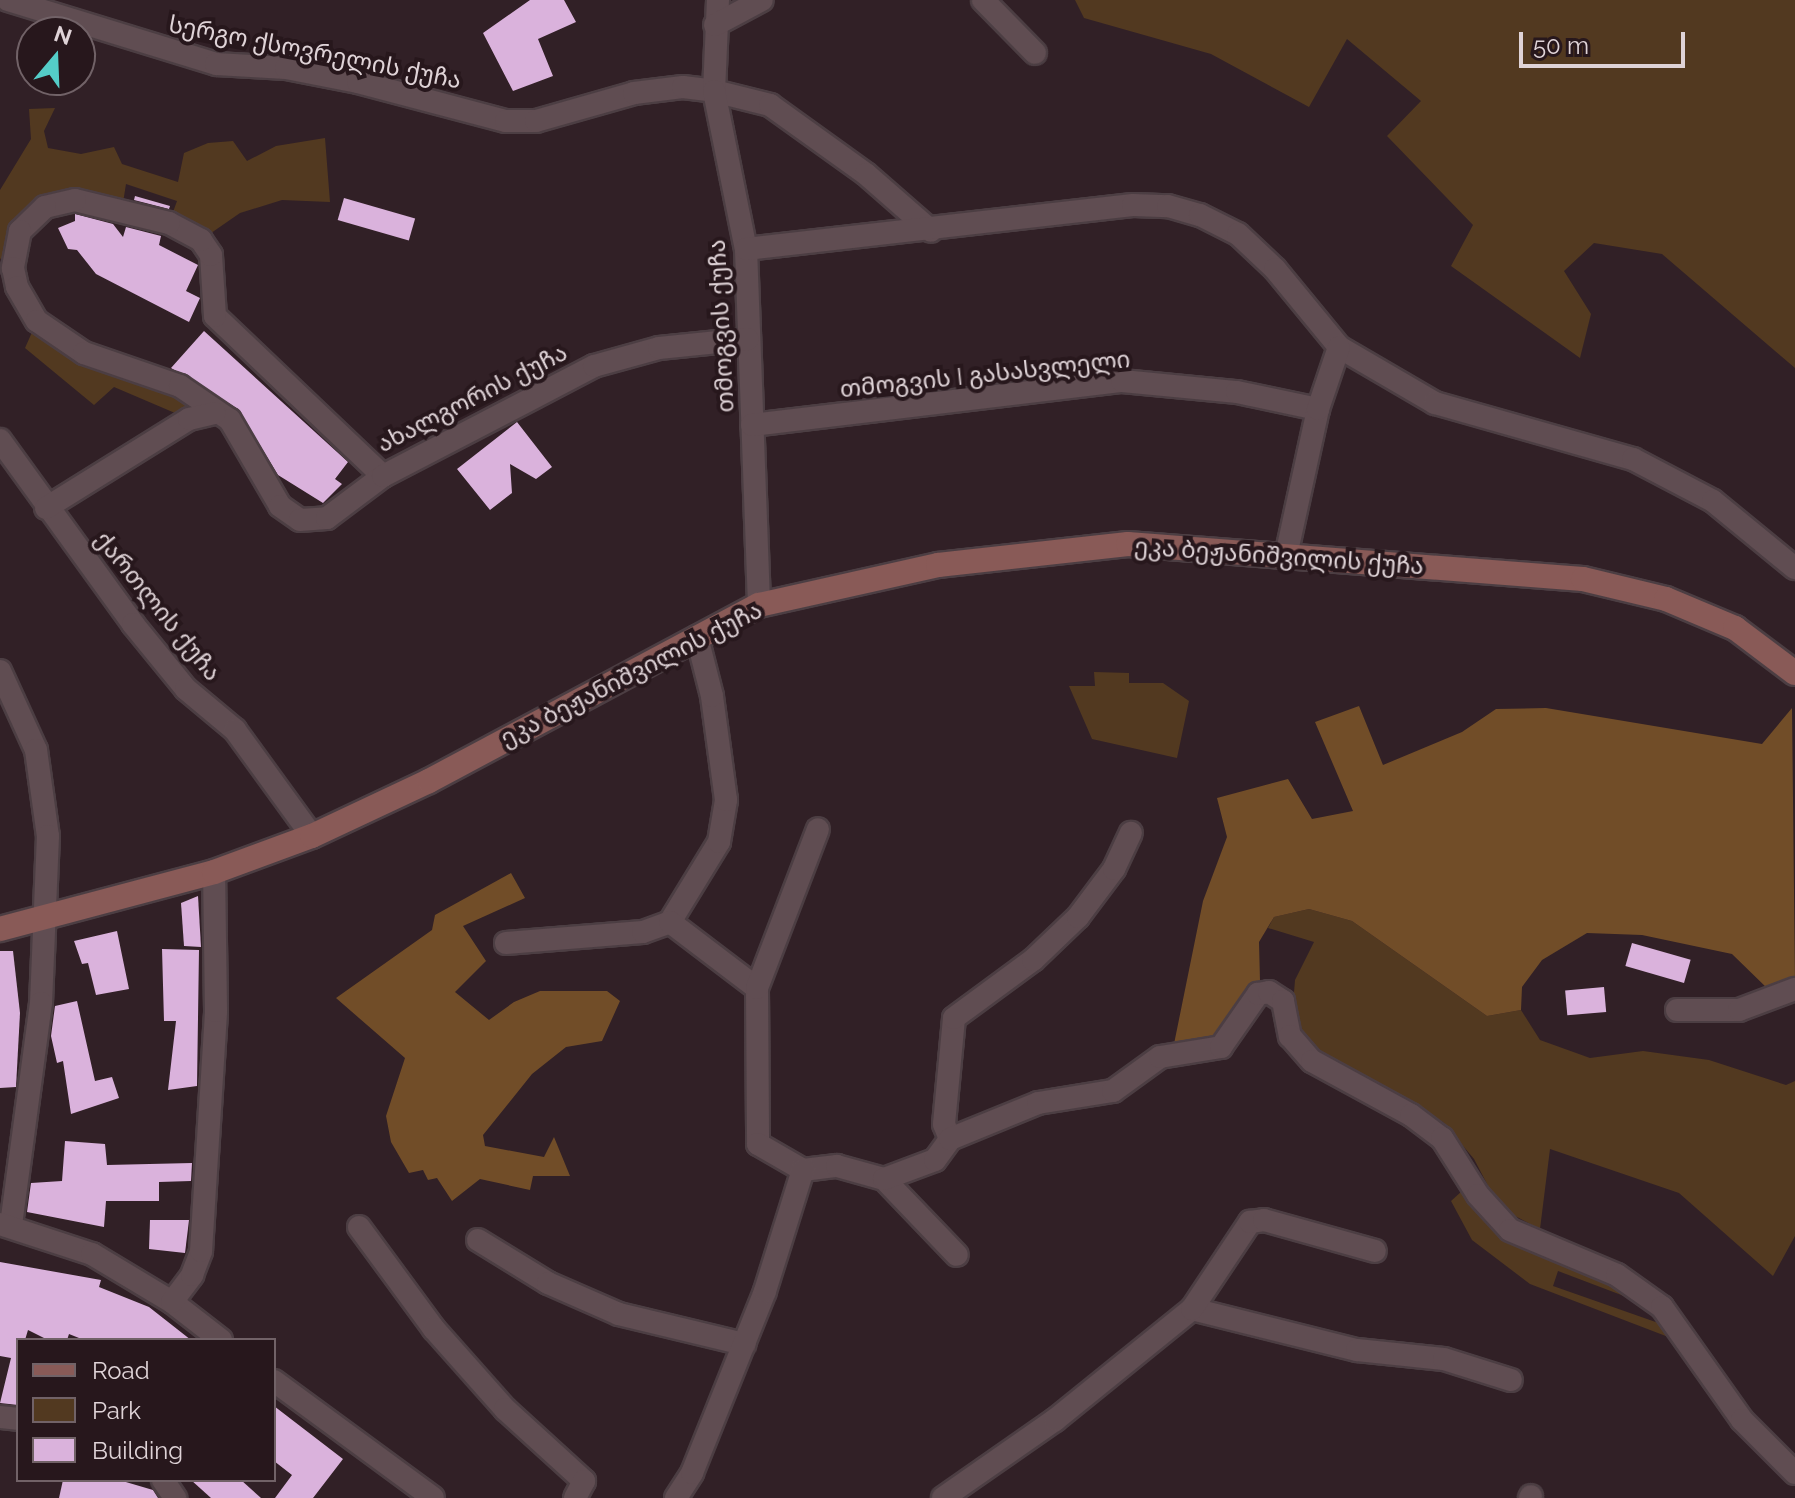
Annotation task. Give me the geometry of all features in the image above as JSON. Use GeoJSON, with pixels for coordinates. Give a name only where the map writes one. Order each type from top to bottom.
{"type":"FeatureCollection","features":[{"type":"Feature","properties":{"kind":"street","name":"სერგო ქსოვრელის ქუჩა"},"geometry":{"type":"LineString","coordinates":[[8,0],[216,64],[286,68],[358,82],[506,121],[536,121],[634,93],[683,87],[770,105],[866,174],[931,231]]}},
{"type":"Feature","properties":{"kind":"street","name":"თმოგვის ქუჩა"},"geometry":{"type":"LineString","coordinates":[[718,0],[714,91],[746,249],[759,605]]}},
{"type":"Feature","properties":{"kind":"street"},"geometry":{"type":"LineString","coordinates":[[715,25],[762,0]]}},
{"type":"Feature","properties":{"kind":"street"},"geometry":{"type":"LineString","coordinates":[[983,0],[1035,53]]}},
{"type":"Feature","properties":{"kind":"street","name":"ახალგორის ქუჩა"},"geometry":{"type":"LineString","coordinates":[[214,413],[180,386],[84,353],[37,321],[17,287],[13,268],[20,231],[45,207],[75,200],[169,223],[201,240],[211,255],[215,316],[383,476],[594,366],[659,348],[748,339]]}},
{"type":"Feature","properties":{"kind":"street"},"geometry":{"type":"LineString","coordinates":[[746,249],[931,231],[1133,205],[1190,212],[1238,234],[1275,269],[1339,347],[1435,403],[1633,459],[1713,501],[1795,568]]}},
{"type":"Feature","properties":{"kind":"street"},"geometry":{"type":"LineString","coordinates":[[1286,556],[1318,409],[1339,347]]}},
{"type":"Feature","properties":{"kind":"street","name":"თმოგვის I გასასვლელი"},"geometry":{"type":"LineString","coordinates":[[752,425],[1122,381],[1237,392],[1318,409]]}},
{"type":"Feature","properties":{"kind":"street"},"geometry":{"type":"LineString","coordinates":[[46,508],[189,419],[214,413],[230,420],[280,506],[300,520],[327,518],[383,476]]}},
{"type":"Feature","properties":{"kind":"street","name":"ქართლის ქუჩა"},"geometry":{"type":"LineString","coordinates":[[0,440],[46,508],[186,689],[235,730],[312,836]]}},
{"type":"Feature","properties":{"kind":"street","name":"ეკა ბეჟანიშვილის ქუჩა"},"geometry":{"type":"LineString","coordinates":[[0,929],[45,921],[214,872],[312,836],[429,781],[759,605],[938,565],[1128,544],[1583,579],[1666,599],[1735,628],[1795,673]]}},
{"type":"Feature","properties":{"kind":"street"},"geometry":{"type":"LineString","coordinates":[[506,943],[643,932],[670,922],[719,842],[726,800],[712,696],[697,637]]}},
{"type":"Feature","properties":{"kind":"street"},"geometry":{"type":"LineString","coordinates":[[0,671],[36,750],[48,836],[41,1003],[6,1225],[92,1254],[172,1302],[218,1338]]}},
{"type":"Feature","properties":{"kind":"street"},"geometry":{"type":"LineString","coordinates":[[818,829],[757,988],[758,1144],[803,1170],[837,1166],[884,1179],[957,1255]]}},
{"type":"Feature","properties":{"kind":"street"},"geometry":{"type":"LineString","coordinates":[[950,1139],[944,1124],[954,1018],[1033,960],[1078,917],[1114,869],[1131,833]]}},
{"type":"Feature","properties":{"kind":"street"},"geometry":{"type":"LineString","coordinates":[[172,1302],[192,1275],[201,1251],[216,1011],[214,872]]}},
{"type":"Feature","properties":{"kind":"street"},"geometry":{"type":"LineString","coordinates":[[670,922],[757,988]]}},
{"type":"Feature","properties":{"kind":"street"},"geometry":{"type":"LineString","coordinates":[[1677,1010],[1739,1010],[1795,989]]}},
{"type":"Feature","properties":{"kind":"street"},"geometry":{"type":"LineString","coordinates":[[884,1179],[935,1160],[950,1139],[1038,1103],[1113,1091],[1160,1057],[1221,1047],[1258,994],[1269,992],[1283,1001],[1290,1036],[1312,1061],[1411,1115],[1442,1138],[1478,1195],[1510,1230],[1617,1275],[1662,1307],[1742,1420],[1795,1473]]}},
{"type":"Feature","properties":{"kind":"street"},"geometry":{"type":"LineString","coordinates":[[676,1498],[692,1473],[744,1344],[803,1170]]}},
{"type":"Feature","properties":{"kind":"street"},"geometry":{"type":"LineString","coordinates":[[943,1498],[1055,1420],[1192,1309],[1250,1222],[1264,1220],[1375,1251]]}},
{"type":"Feature","properties":{"kind":"street"},"geometry":{"type":"LineString","coordinates":[[359,1227],[434,1329],[495,1397],[584,1481],[575,1498]]}},
{"type":"Feature","properties":{"kind":"street"},"geometry":{"type":"LineString","coordinates":[[478,1240],[548,1283],[619,1314],[744,1344]]}},
{"type":"Feature","properties":{"kind":"street"},"geometry":{"type":"LineString","coordinates":[[1192,1309],[1357,1350],[1444,1359],[1511,1380]]}},
{"type":"Feature","properties":{"kind":"street"},"geometry":{"type":"LineString","coordinates":[[276,1382],[433,1498]]}},
{"type":"Feature","properties":{"kind":"green space"},"geometry":{"type":"Polygon","coordinates":[[[1075,0],[1795,0],[1795,368],[1662,254],[1594,243],[1564,271],[1591,314],[1580,358],[1451,266],[1473,225],[1387,136],[1421,101],[1347,39],[1309,107],[1211,54],[1084,18],[1075,0]]]}},
{"type":"Feature","properties":{"kind":"green space"},"geometry":{"type":"Polygon","coordinates":[[[55,108],[44,131],[48,148],[81,154],[114,147],[122,164],[178,182],[184,153],[208,143],[233,141],[247,161],[276,146],[325,138],[330,202],[282,200],[240,213],[201,240],[169,223],[177,201],[126,184],[122,209],[75,200],[20,231],[17,287],[0,258],[0,190],[31,139],[29,109],[55,108]]]}},
{"type":"Feature","properties":{"kind":"green space"},"geometry":{"type":"Polygon","coordinates":[[[37,321],[199,399],[189,419],[114,387],[94,405],[25,348],[37,321]]]}},
{"type":"Feature","properties":{"kind":"green space"},"geometry":{"type":"Polygon","coordinates":[[[1094,672],[1129,673],[1129,683],[1163,683],[1189,701],[1177,758],[1092,739],[1069,686],[1095,686],[1094,672]]]}},
{"type":"Feature","properties":{"kind":"green space"},"geometry":{"type":"Polygon","coordinates":[[[1309,909],[1352,921],[1487,1016],[1521,1010],[1540,1040],[1590,1058],[1643,1051],[1709,1060],[1786,1085],[1795,1081],[1795,1236],[1773,1276],[1679,1193],[1550,1149],[1540,1229],[1515,1216],[1496,1201],[1474,1159],[1443,1122],[1321,1053],[1304,1035],[1293,1005],[1295,980],[1314,942],[1268,928],[1274,917],[1309,909]]]}},
{"type":"Feature","properties":{"kind":"green space"},"geometry":{"type":"Polygon","coordinates":[[[1462,1191],[1487,1221],[1512,1238],[1615,1282],[1645,1304],[1558,1271],[1553,1286],[1667,1326],[1684,1343],[1530,1284],[1472,1240],[1451,1201],[1462,1191]]]}},
{"type":"Feature","properties":{"kind":"shaded area"},"geometry":{"type":"Polygon","coordinates":[[[1359,706],[1383,765],[1462,732],[1496,709],[1546,708],[1762,744],[1792,708],[1795,982],[1770,991],[1732,954],[1642,935],[1587,933],[1542,960],[1522,987],[1521,1010],[1487,1016],[1352,921],[1309,909],[1274,917],[1259,942],[1260,981],[1220,1044],[1174,1044],[1203,901],[1227,837],[1217,798],[1288,779],[1312,819],[1353,811],[1315,722],[1359,706]]]}},
{"type":"Feature","properties":{"kind":"shaded area"},"geometry":{"type":"Polygon","coordinates":[[[511,873],[525,898],[463,926],[486,961],[455,992],[489,1020],[514,1002],[540,991],[607,991],[620,1001],[602,1041],[566,1047],[532,1074],[483,1135],[485,1146],[544,1157],[554,1137],[570,1176],[533,1176],[530,1190],[480,1179],[452,1201],[437,1178],[428,1180],[423,1170],[409,1173],[391,1142],[386,1116],[405,1058],[336,998],[432,930],[435,915],[511,873]]]}},
{"type":"Feature","properties":{"kind":"building"},"geometry":{"type":"Polygon","coordinates":[[[530,0],[564,0],[576,22],[538,39],[553,76],[513,91],[483,33],[530,0]]]}},
{"type":"Feature","properties":{"kind":"building"},"geometry":{"type":"Polygon","coordinates":[[[135,196],[170,206],[169,209],[134,200],[135,196]]]}},
{"type":"Feature","properties":{"kind":"building"},"geometry":{"type":"Polygon","coordinates":[[[344,198],[415,218],[409,241],[338,220],[344,198]]]}},
{"type":"Feature","properties":{"kind":"building"},"geometry":{"type":"Polygon","coordinates":[[[75,214],[113,224],[123,237],[126,227],[161,236],[159,245],[198,265],[186,291],[200,298],[189,322],[96,274],[77,250],[68,249],[58,228],[75,221],[75,214]]]}},
{"type":"Feature","properties":{"kind":"building"},"geometry":{"type":"Polygon","coordinates":[[[204,331],[348,462],[335,479],[342,484],[323,503],[278,475],[238,409],[171,368],[204,331]]]}},
{"type":"Feature","properties":{"kind":"building"},"geometry":{"type":"Polygon","coordinates":[[[517,422],[552,467],[536,479],[510,464],[512,493],[490,510],[457,469],[517,422]]]}},
{"type":"Feature","properties":{"kind":"building"},"geometry":{"type":"Polygon","coordinates":[[[198,896],[201,947],[184,946],[181,903],[198,896]]]}},
{"type":"Feature","properties":{"kind":"building"},"geometry":{"type":"Polygon","coordinates":[[[117,931],[129,989],[96,995],[88,963],[82,964],[74,941],[117,931]]]}},
{"type":"Feature","properties":{"kind":"building"},"geometry":{"type":"Polygon","coordinates":[[[1632,943],[1691,960],[1684,983],[1625,966],[1632,943]]]}},
{"type":"Feature","properties":{"kind":"building"},"geometry":{"type":"Polygon","coordinates":[[[162,949],[199,950],[197,1086],[168,1090],[176,1021],[164,1021],[162,949]]]}},
{"type":"Feature","properties":{"kind":"building"},"geometry":{"type":"Polygon","coordinates":[[[0,951],[13,951],[20,1013],[16,1087],[0,1088],[0,951]]]}},
{"type":"Feature","properties":{"kind":"building"},"geometry":{"type":"Polygon","coordinates":[[[1604,987],[1606,1012],[1567,1015],[1565,990],[1604,987]]]}},
{"type":"Feature","properties":{"kind":"building"},"geometry":{"type":"Polygon","coordinates":[[[77,1001],[95,1081],[112,1077],[119,1098],[71,1114],[63,1061],[57,1063],[51,1036],[55,1006],[77,1001]]]}},
{"type":"Feature","properties":{"kind":"building"},"geometry":{"type":"Polygon","coordinates":[[[65,1141],[105,1144],[107,1165],[192,1163],[191,1181],[159,1182],[159,1201],[106,1201],[104,1227],[27,1212],[31,1183],[62,1181],[65,1141]]]}},
{"type":"Feature","properties":{"kind":"building"},"geometry":{"type":"Polygon","coordinates":[[[150,1220],[189,1220],[185,1253],[149,1249],[150,1220]]]}},
{"type":"Feature","properties":{"kind":"building"},"geometry":{"type":"Polygon","coordinates":[[[0,1262],[101,1280],[99,1287],[149,1307],[188,1338],[79,1338],[69,1334],[68,1338],[44,1338],[28,1330],[26,1338],[16,1338],[16,1405],[0,1403],[11,1358],[0,1356],[0,1262]]]}},
{"type":"Feature","properties":{"kind":"building"},"geometry":{"type":"Polygon","coordinates":[[[276,1408],[343,1459],[313,1498],[275,1498],[292,1475],[276,1463],[276,1408]]]}},
{"type":"Feature","properties":{"kind":"building"},"geometry":{"type":"Polygon","coordinates":[[[63,1482],[126,1482],[153,1490],[158,1498],[59,1498],[63,1482]]]}},
{"type":"Feature","properties":{"kind":"building"},"geometry":{"type":"Polygon","coordinates":[[[193,1482],[243,1482],[261,1498],[211,1498],[193,1482]]]}}]}
